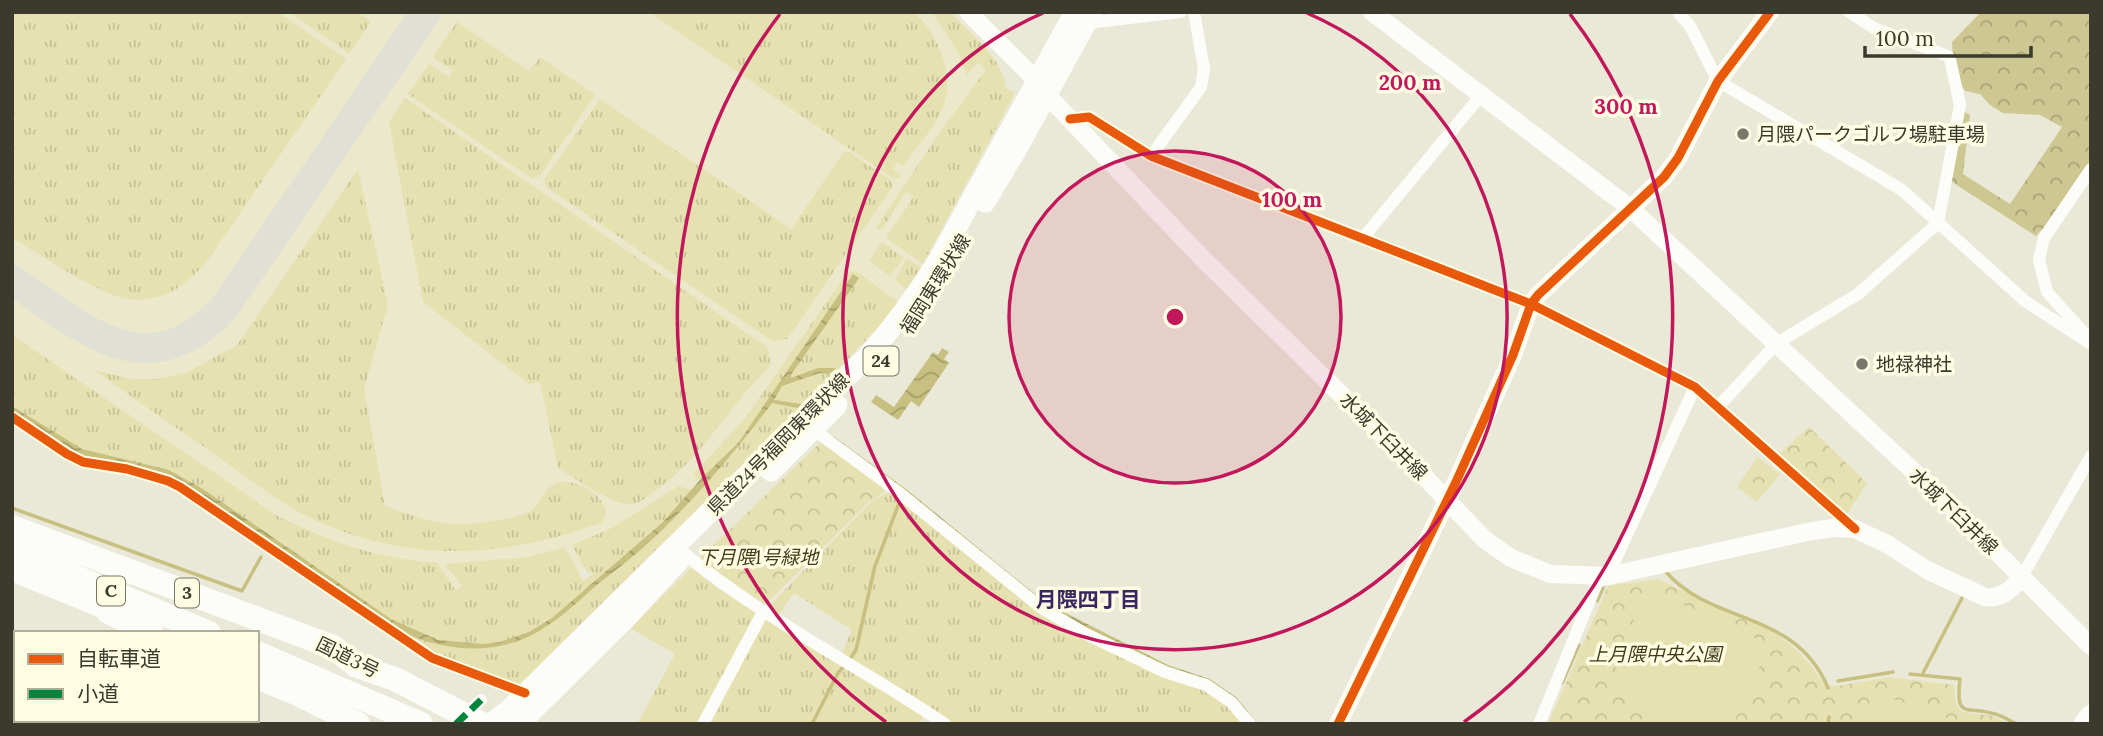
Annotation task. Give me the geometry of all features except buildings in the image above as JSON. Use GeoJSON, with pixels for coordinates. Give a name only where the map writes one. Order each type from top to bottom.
{"type":"FeatureCollection","features":[{"type":"Feature","properties":{"kind":"highway","name":"国道3号"},"geometry":{"type":"LineString","coordinates":[[12,527],[332,648],[357,666],[482,712]]}},
{"type":"Feature","properties":{"kind":"highway"},"geometry":{"type":"LineString","coordinates":[[12,535],[215,625]]}},
{"type":"Feature","properties":{"kind":"highway","name":"C"},"geometry":{"type":"LineString","coordinates":[[12,550],[215,625]]}},
{"type":"Feature","properties":{"kind":"highway"},"geometry":{"type":"LineString","coordinates":[[12,570],[148,631]]}},
{"type":"Feature","properties":{"kind":"highway","name":"C"},"geometry":{"type":"LineString","coordinates":[[12,570],[161,631]]}},
{"type":"Feature","properties":{"kind":"highway"},"geometry":{"type":"LineString","coordinates":[[12,581],[124,631]]}},
{"type":"Feature","properties":{"kind":"highway","name":"3"},"geometry":{"type":"LineString","coordinates":[[215,625],[236,631]]}},
{"type":"Feature","properties":{"kind":"highway","name":"3"},"geometry":{"type":"LineString","coordinates":[[259,638],[357,666]]}},
{"type":"Feature","properties":{"kind":"highway"},"geometry":{"type":"LineString","coordinates":[[259,654],[421,724]]}},
{"type":"Feature","properties":{"kind":"highway"},"geometry":{"type":"LineString","coordinates":[[259,672],[382,724]]}},
{"type":"Feature","properties":{"kind":"highway"},"geometry":{"type":"LineString","coordinates":[[259,678],[358,724]]}},
{"type":"Feature","properties":{"kind":"highway"},"geometry":{"type":"LineString","coordinates":[[259,686],[352,724]]}},
{"type":"Feature","properties":{"kind":"main road","name":"水城下臼井線"},"geometry":{"type":"LineString","coordinates":[[968,12],[1202,258],[1485,540],[1527,566],[1550,574],[1608,576],[1812,531],[1855,529],[1887,544],[1927,570],[1984,597],[1994,598],[2011,590],[2021,578]]}},
{"type":"Feature","properties":{"kind":"main road","name":"水城下臼井線"},"geometry":{"type":"LineString","coordinates":[[1372,12],[1630,208],[1939,495],[2091,646]]}},
{"type":"Feature","properties":{"kind":"main road"},"geometry":{"type":"LineString","coordinates":[[1338,724],[1456,482],[1513,355],[1531,304],[1664,177],[1678,158],[1718,81],[1770,12]]}},
{"type":"Feature","properties":{"kind":"main road","name":"福岡東環状線"},"geometry":{"type":"LineString","coordinates":[[519,724],[630,614],[685,554],[814,430],[900,341],[926,305],[1042,88],[1085,16]]}},
{"type":"Feature","properties":{"kind":"main road","name":"県道24号福岡東環状線"},"geometry":{"type":"LineString","coordinates":[[491,724],[510,709],[868,356],[889,332],[915,299],[1042,88]]}},
{"type":"Feature","properties":{"kind":"main road"},"geometry":{"type":"LineString","coordinates":[[2084,724],[2091,715]]}},
{"type":"Feature","properties":{"kind":"street"},"geometry":{"type":"LineString","coordinates":[[1085,16],[1181,12]]}},
{"type":"Feature","properties":{"kind":"street"},"geometry":{"type":"LineString","coordinates":[[1152,156],[1201,87],[1204,69],[1194,12]]}},
{"type":"Feature","properties":{"kind":"street"},"geometry":{"type":"LineString","coordinates":[[1678,12],[1690,26],[1718,81],[1902,190],[2025,301],[2091,342]]}},
{"type":"Feature","properties":{"kind":"street"},"geometry":{"type":"LineString","coordinates":[[1718,407],[1777,343],[1858,294],[1938,222],[1960,105],[1950,59],[1874,28],[1849,12]]}},
{"type":"Feature","properties":{"kind":"street"},"geometry":{"type":"LineString","coordinates":[[1363,237],[1482,94]]}},
{"type":"Feature","properties":{"kind":"street"},"geometry":{"type":"LineString","coordinates":[[1070,119],[1089,117],[1152,156],[1531,304],[1695,387],[1855,529]]}},
{"type":"Feature","properties":{"kind":"street"},"geometry":{"type":"LineString","coordinates":[[2091,169],[2043,238],[2039,260],[2047,292],[2091,342]]}},
{"type":"Feature","properties":{"kind":"street"},"geometry":{"type":"LineString","coordinates":[[1539,724],[1597,583],[1608,576],[1695,387]]}},
{"type":"Feature","properties":{"kind":"street"},"geometry":{"type":"LineString","coordinates":[[12,417],[83,461],[127,469],[180,487],[432,658],[525,693]]}},
{"type":"Feature","properties":{"kind":"street"},"geometry":{"type":"LineString","coordinates":[[814,430],[897,491],[1043,609],[1086,634],[1165,672],[1206,685],[1231,702],[1250,724]]}},
{"type":"Feature","properties":{"kind":"street"},"geometry":{"type":"LineString","coordinates":[[2021,578],[2091,456]]}},
{"type":"Feature","properties":{"kind":"street"},"geometry":{"type":"LineString","coordinates":[[685,554],[763,612],[926,718],[945,724]]}},
{"type":"Feature","properties":{"kind":"street"},"geometry":{"type":"LineString","coordinates":[[703,724],[763,612]]}},
{"type":"Feature","properties":{"kind":"street"},"geometry":{"type":"LineString","coordinates":[[456,724],[482,712]]}},
{"type":"Feature","properties":{"kind":"shaded area"},"geometry":{"type":"Polygon","coordinates":[[[12,12],[950,12],[993,58],[1005,83],[995,131],[926,254],[877,329],[634,570],[586,566],[546,600],[422,615],[12,336],[12,12]]]}},
{"type":"Feature","properties":{"kind":"green space"},"geometry":{"type":"Polygon","coordinates":[[[12,12],[278,12],[346,59],[205,264],[171,292],[139,300],[128,299],[101,290],[12,238],[12,12]]]}},
{"type":"Feature","properties":{"kind":"green space"},"geometry":{"type":"Polygon","coordinates":[[[289,12],[357,12],[371,22],[349,53],[289,12]]]}},
{"type":"Feature","properties":{"kind":"green space"},"geometry":{"type":"Polygon","coordinates":[[[649,12],[915,12],[931,32],[943,56],[947,82],[943,107],[930,130],[903,166],[898,162],[893,169],[901,175],[899,178],[893,178],[649,12]]]}},
{"type":"Feature","properties":{"kind":"green space"},"geometry":{"type":"Polygon","coordinates":[[[932,12],[950,12],[976,37],[999,66],[1006,88],[1015,93],[923,264],[886,238],[914,196],[906,192],[882,229],[877,230],[877,226],[942,129],[986,70],[978,62],[967,75],[958,52],[932,12]]]}},
{"type":"Feature","properties":{"kind":"green space"},"geometry":{"type":"Polygon","coordinates":[[[1981,12],[2091,12],[2091,177],[2036,236],[1949,180],[1962,110],[1970,115],[1963,174],[2010,204],[2062,127],[2040,115],[2003,113],[1990,105],[1980,94],[1965,91],[1954,71],[1952,42],[1981,12]]]}},
{"type":"Feature","properties":{"kind":"green space"},"geometry":{"type":"Polygon","coordinates":[[[457,22],[529,71],[540,57],[595,95],[539,177],[531,178],[408,94],[429,64],[449,77],[453,71],[433,57],[457,22]]]}},
{"type":"Feature","properties":{"kind":"green space"},"geometry":{"type":"Polygon","coordinates":[[[405,98],[767,347],[771,364],[769,367],[681,470],[641,501],[621,503],[558,468],[540,382],[529,384],[423,302],[389,122],[405,98]]]}},
{"type":"Feature","properties":{"kind":"green space"},"geometry":{"type":"Polygon","coordinates":[[[600,99],[791,229],[843,153],[849,152],[890,180],[893,186],[787,339],[772,341],[546,187],[544,180],[600,99]]]}},
{"type":"Feature","properties":{"kind":"green space"},"geometry":{"type":"Polygon","coordinates":[[[358,169],[388,305],[364,389],[385,506],[437,522],[482,522],[527,513],[536,506],[550,487],[570,482],[587,489],[601,501],[605,515],[601,523],[528,543],[456,551],[384,544],[349,534],[278,500],[94,370],[131,379],[159,379],[188,372],[237,345],[358,169]]]}},
{"type":"Feature","properties":{"kind":"green space"},"geometry":{"type":"Polygon","coordinates":[[[881,243],[904,258],[890,276],[869,261],[881,243]]]}},
{"type":"Feature","properties":{"kind":"green space"},"geometry":{"type":"Polygon","coordinates":[[[906,260],[921,267],[907,289],[898,283],[896,278],[906,260]]]}},
{"type":"Feature","properties":{"kind":"green space"},"geometry":{"type":"Polygon","coordinates":[[[856,271],[898,302],[887,318],[812,396],[518,686],[425,650],[200,494],[85,457],[12,410],[12,335],[279,517],[299,526],[337,542],[374,553],[437,563],[456,591],[462,585],[444,564],[528,557],[565,547],[583,581],[594,573],[587,572],[572,545],[610,529],[679,486],[691,490],[699,481],[694,475],[696,471],[744,420],[847,273],[856,271]]]}},
{"type":"Feature","properties":{"kind":"green space"},"geometry":{"type":"Polygon","coordinates":[[[1809,427],[1867,483],[1847,514],[1778,455],[1809,427]]]}},
{"type":"Feature","properties":{"kind":"green space","name":"下月隈1号緑地"},"geometry":{"type":"Polygon","coordinates":[[[822,441],[885,485],[884,492],[871,500],[763,607],[699,559],[822,441]]]}},
{"type":"Feature","properties":{"kind":"green space"},"geometry":{"type":"Polygon","coordinates":[[[1757,457],[1780,474],[1757,502],[1737,487],[1757,457]]]}},
{"type":"Feature","properties":{"kind":"green space"},"geometry":{"type":"Polygon","coordinates":[[[892,490],[1021,597],[1217,695],[1246,724],[952,724],[842,653],[852,630],[794,593],[779,615],[767,608],[872,501],[892,490]]]}},
{"type":"Feature","properties":{"kind":"green space"},"geometry":{"type":"Polygon","coordinates":[[[691,568],[754,611],[758,617],[698,724],[637,724],[675,654],[630,628],[691,568]]]}},
{"type":"Feature","properties":{"kind":"green space","name":"上月隈中央公園"},"geometry":{"type":"Polygon","coordinates":[[[1657,579],[1767,628],[1799,653],[1824,685],[1837,686],[1889,677],[1954,685],[1956,704],[1962,712],[1993,716],[2008,724],[1548,724],[1608,586],[1657,579]]]}},
{"type":"Feature","properties":{"kind":"green space"},"geometry":{"type":"Polygon","coordinates":[[[1652,593],[1762,641],[1765,654],[1733,724],[1682,726],[1657,723],[1633,706],[1621,691],[1615,673],[1616,663],[1644,598],[1652,593]]]}},
{"type":"Feature","properties":{"kind":"green space"},"geometry":{"type":"Polygon","coordinates":[[[765,619],[920,712],[923,717],[919,724],[708,724],[765,619]]]}},
{"type":"Feature","properties":{"kind":"green space"},"geometry":{"type":"Polygon","coordinates":[[[1876,693],[1965,724],[1855,724],[1876,693]]]}},
{"type":"Feature","properties":{"kind":"water"},"geometry":{"type":"Polygon","coordinates":[[[853,274],[859,278],[788,379],[818,368],[836,368],[829,374],[820,373],[782,386],[774,400],[801,404],[798,408],[772,403],[711,478],[644,547],[549,625],[527,637],[501,646],[460,648],[406,634],[200,494],[85,457],[12,410],[12,406],[82,449],[169,470],[203,489],[391,619],[438,640],[483,644],[500,642],[529,632],[552,618],[663,522],[699,481],[739,442],[853,274]]]}},
{"type":"Feature","properties":{"kind":"water"},"geometry":{"type":"Polygon","coordinates":[[[942,348],[949,352],[944,359],[949,363],[919,407],[911,401],[898,420],[871,402],[876,395],[894,407],[933,352],[938,355],[942,348]]]}},
{"type":"Feature","properties":{"kind":"water"},"geometry":{"type":"Polygon","coordinates":[[[833,436],[906,489],[1046,603],[1168,665],[1210,679],[1236,697],[1258,724],[1253,724],[1242,710],[1044,607],[831,438],[833,436]]]}},
{"type":"Feature","properties":{"kind":"waterway"},"geometry":{"type":"LineString","coordinates":[[850,659],[856,650],[875,566],[901,498]]}},
{"type":"Feature","properties":{"kind":"waterway"},"geometry":{"type":"LineString","coordinates":[[12,508],[242,591],[261,557]]}},
{"type":"Feature","properties":{"kind":"waterway"},"geometry":{"type":"LineString","coordinates":[[1666,572],[1685,589],[1706,602],[1775,631],[1796,644],[1814,663],[1828,688]]}},
{"type":"Feature","properties":{"kind":"waterway"},"geometry":{"type":"LineString","coordinates":[[1597,601],[1603,588]]}},
{"type":"Feature","properties":{"kind":"waterway"},"geometry":{"type":"LineString","coordinates":[[1922,675],[1962,598]]}},
{"type":"Feature","properties":{"kind":"waterway"},"geometry":{"type":"LineString","coordinates":[[1562,683],[1579,645]]}},
{"type":"Feature","properties":{"kind":"waterway"},"geometry":{"type":"LineString","coordinates":[[812,724],[838,673],[845,665]]}},
{"type":"Feature","properties":{"kind":"waterway"},"geometry":{"type":"LineString","coordinates":[[1838,681],[1893,672]]}},
{"type":"Feature","properties":{"kind":"waterway"},"geometry":{"type":"LineString","coordinates":[[1910,674],[1960,679],[1961,706],[1998,715],[2017,724]]}},
{"type":"Feature","properties":{"kind":"waterway"},"geometry":{"type":"LineString","coordinates":[[1828,724],[1829,717]]}},
{"type":"Feature","properties":{"kind":"taxiway"},"geometry":{"type":"LineString","coordinates":[[12,280],[65,317],[116,343],[142,348],[169,345],[196,332],[224,308],[426,12]]}},
{"type":"Feature","properties":{"kind":"marked path"},"geometry":{"type":"LineString","coordinates":[[456,724],[481,700]]}},
{"type":"Feature","properties":{"kind":"cycle path"},"geometry":{"type":"LineString","coordinates":[[1338,724],[1456,482],[1513,355],[1531,304],[1664,177],[1678,158],[1718,81],[1770,12]]}},
{"type":"Feature","properties":{"kind":"cycle path"},"geometry":{"type":"LineString","coordinates":[[1070,119],[1089,117],[1151,156],[1531,304],[1695,387],[1855,529]]}},
{"type":"Feature","properties":{"kind":"cycle path"},"geometry":{"type":"LineString","coordinates":[[12,417],[83,462],[127,469],[180,487],[432,658],[525,693]]}},
{"type":"Feature","properties":{"kind":"place","name":"月隈パークゴルフ場駐車場"},"geometry":{"type":"Point","coordinates":[1743,134]}},
{"type":"Feature","properties":{"kind":"place","name":"地禄神社"},"geometry":{"type":"Point","coordinates":[1862,364]}},
{"type":"Feature","properties":{"kind":"district","name":"月隈四丁目"},"geometry":{"type":"Point","coordinates":[1088,600]}}]}
